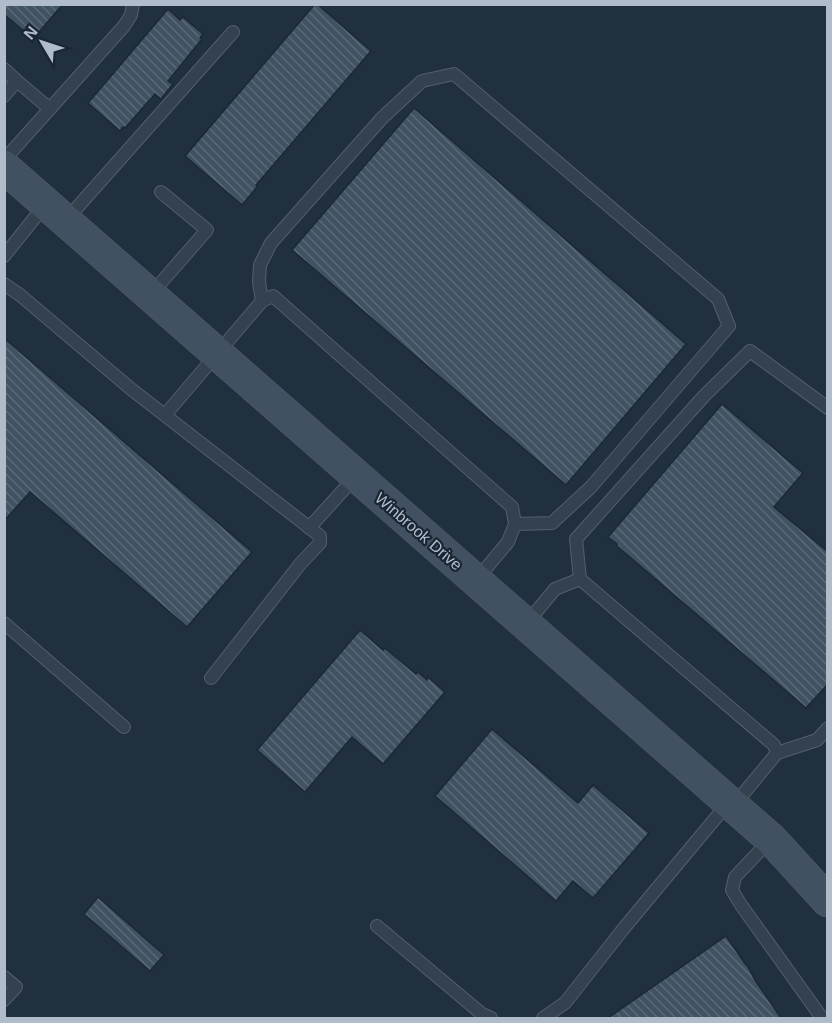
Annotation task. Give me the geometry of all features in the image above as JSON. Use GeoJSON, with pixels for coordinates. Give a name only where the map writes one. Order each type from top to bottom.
{"type":"FeatureCollection","features":[{"type":"Feature","properties":{"kind":"street","name":"Winbrook Drive"},"geometry":{"type":"LineString","coordinates":[[4,167],[771,839],[828,901]]}},
{"type":"Feature","properties":{"kind":"lane"},"geometry":{"type":"LineString","coordinates":[[4,160],[124,26],[131,15],[133,4]]}},
{"type":"Feature","properties":{"kind":"lane"},"geometry":{"type":"LineString","coordinates":[[4,256],[56,212],[233,32]]}},
{"type":"Feature","properties":{"kind":"lane"},"geometry":{"type":"LineString","coordinates":[[4,69],[50,109]]}},
{"type":"Feature","properties":{"kind":"lane"},"geometry":{"type":"LineString","coordinates":[[262,301],[260,265],[271,243],[382,118],[422,81],[454,74],[718,299],[729,326],[591,487],[552,523],[515,524]]}},
{"type":"Feature","properties":{"kind":"lane"},"geometry":{"type":"LineString","coordinates":[[4,96],[17,81]]}},
{"type":"Feature","properties":{"kind":"lane"},"geometry":{"type":"LineString","coordinates":[[150,295],[207,230],[161,192]]}},
{"type":"Feature","properties":{"kind":"lane"},"geometry":{"type":"LineString","coordinates":[[4,284],[131,389],[320,536],[320,543],[301,563],[211,678]]}},
{"type":"Feature","properties":{"kind":"lane"},"geometry":{"type":"LineString","coordinates":[[165,415],[262,301],[273,296],[512,507],[515,524],[508,542],[476,580]]}},
{"type":"Feature","properties":{"kind":"lane"},"geometry":{"type":"LineString","coordinates":[[777,753],[774,745],[580,579],[576,539],[704,396],[750,351],[828,408]]}},
{"type":"Feature","properties":{"kind":"lane"},"geometry":{"type":"LineString","coordinates":[[309,528],[356,476]]}},
{"type":"Feature","properties":{"kind":"lane"},"geometry":{"type":"LineString","coordinates":[[526,624],[555,589],[580,579]]}},
{"type":"Feature","properties":{"kind":"lane"},"geometry":{"type":"LineString","coordinates":[[4,623],[124,727]]}},
{"type":"Feature","properties":{"kind":"lane"},"geometry":{"type":"LineString","coordinates":[[543,1018],[565,1003],[624,928],[777,753],[817,740],[828,728]]}},
{"type":"Feature","properties":{"kind":"lane"},"geometry":{"type":"LineString","coordinates":[[771,839],[735,877],[732,890],[822,1018]]}},
{"type":"Feature","properties":{"kind":"lane"},"geometry":{"type":"LineString","coordinates":[[377,926],[482,1014],[490,1018]]}},
{"type":"Feature","properties":{"kind":"lane"},"geometry":{"type":"LineString","coordinates":[[4,977],[16,987],[4,1000]]}},
{"type":"Feature","properties":{"kind":"building"},"geometry":{"type":"Polygon","coordinates":[[[4,4],[63,4],[33,39],[4,14],[4,4]]]}},
{"type":"Feature","properties":{"kind":"building"},"geometry":{"type":"Polygon","coordinates":[[[315,4],[371,51],[256,185],[257,187],[242,205],[185,156],[315,4]]]}},
{"type":"Feature","properties":{"kind":"building"},"geometry":{"type":"Polygon","coordinates":[[[168,9],[180,20],[183,17],[203,34],[200,38],[202,39],[168,81],[173,84],[161,99],[155,94],[120,131],[88,103],[168,9]]]}},
{"type":"Feature","properties":{"kind":"building"},"geometry":{"type":"Polygon","coordinates":[[[414,108],[686,344],[566,485],[292,250],[414,108]]]}},
{"type":"Feature","properties":{"kind":"building"},"geometry":{"type":"Polygon","coordinates":[[[4,338],[252,552],[187,627],[30,492],[4,521],[4,338]]]}},
{"type":"Feature","properties":{"kind":"building"},"geometry":{"type":"Polygon","coordinates":[[[722,404],[803,473],[774,507],[828,552],[828,684],[806,708],[608,537],[722,404]]]}},
{"type":"Feature","properties":{"kind":"building"},"geometry":{"type":"Polygon","coordinates":[[[360,630],[383,650],[385,648],[416,674],[418,672],[427,680],[428,677],[445,692],[383,764],[352,737],[305,792],[257,750],[360,630]]]}},
{"type":"Feature","properties":{"kind":"building"},"geometry":{"type":"Polygon","coordinates":[[[492,729],[578,803],[593,785],[649,833],[593,898],[573,881],[556,901],[435,796],[492,729]]]}},
{"type":"Feature","properties":{"kind":"building"},"geometry":{"type":"Polygon","coordinates":[[[98,897],[164,955],[150,971],[84,914],[98,897]]]}},
{"type":"Feature","properties":{"kind":"building"},"geometry":{"type":"Polygon","coordinates":[[[726,936],[781,1018],[608,1018],[726,936]]]}}]}
